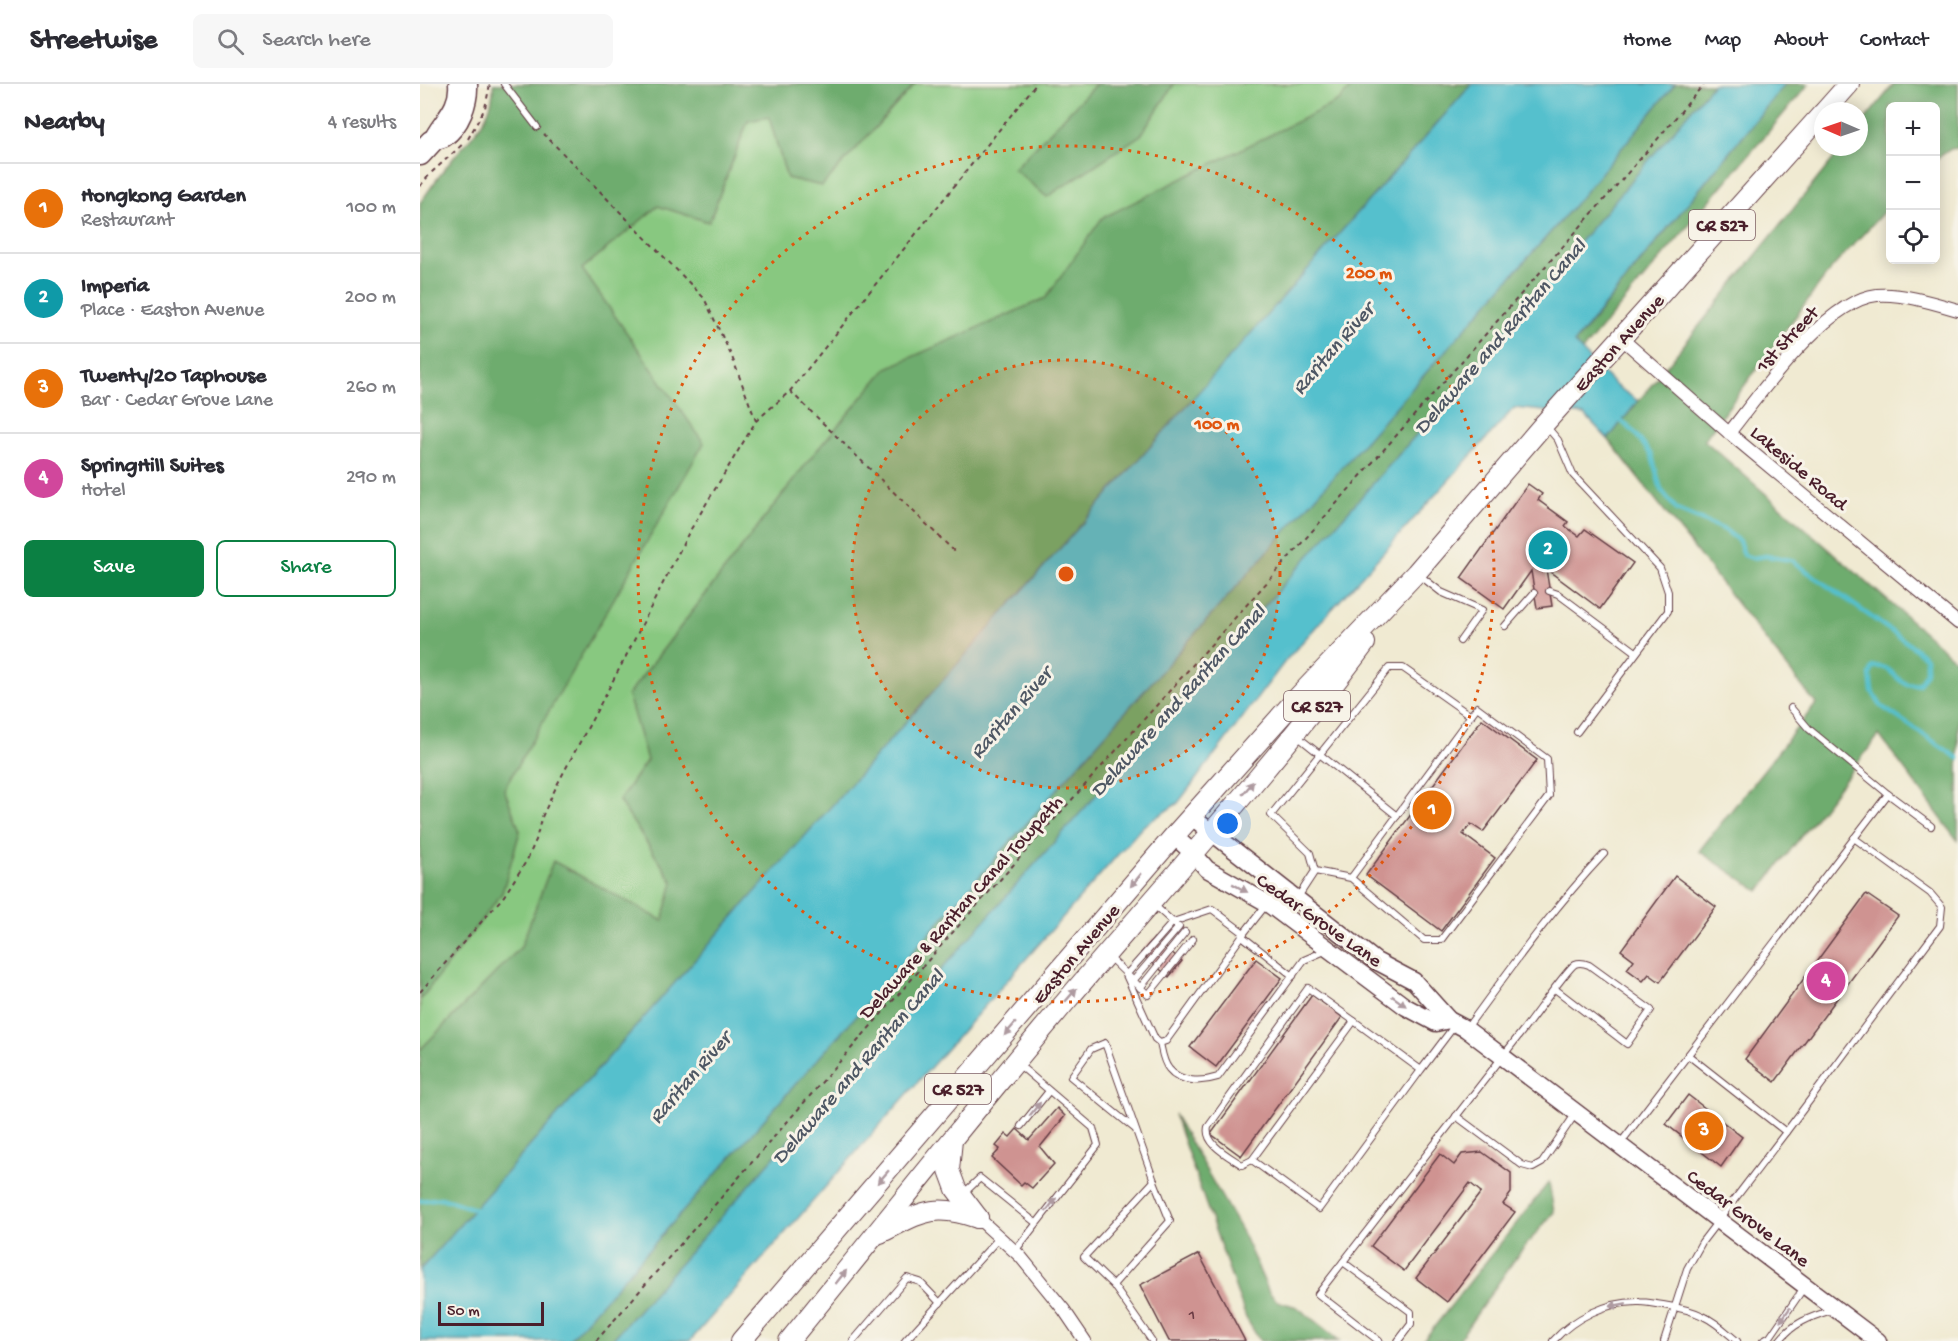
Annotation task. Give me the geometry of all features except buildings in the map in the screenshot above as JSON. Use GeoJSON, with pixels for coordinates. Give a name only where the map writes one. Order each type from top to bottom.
{"type":"FeatureCollection","features":[{"type":"Feature","properties":{"kind":"main road"},"geometry":{"type":"LineString","coordinates":[[425,148],[449,115],[455,102],[457,84]]}},
{"type":"Feature","properties":{"kind":"main road"},"geometry":{"type":"LineString","coordinates":[[425,148],[444,139],[462,116],[467,104],[469,84]]}},
{"type":"Feature","properties":{"kind":"main road","name":"Easton Avenue"},"geometry":{"type":"LineString","coordinates":[[1833,102],[1849,84]]}},
{"type":"Feature","properties":{"kind":"main road","name":"Easton Avenue"},"geometry":{"type":"LineString","coordinates":[[741,1341],[1174,836],[1299,696],[1416,573],[1544,424],[1814,123]]}},
{"type":"Feature","properties":{"kind":"main road","name":"Easton Avenue"},"geometry":{"type":"LineString","coordinates":[[789,1341],[1016,1062],[1294,734],[1416,573]]}},
{"type":"Feature","properties":{"kind":"main road","name":"Cedar Grove Lane"},"geometry":{"type":"LineString","coordinates":[[1192,817],[1376,962],[1413,981],[1457,1025],[1878,1341]]}},
{"type":"Feature","properties":{"kind":"main road","name":"Cedar Grove Lane"},"geometry":{"type":"LineString","coordinates":[[1174,836],[1207,869],[1267,903],[1406,1007],[1436,1023],[1457,1025]]}},
{"type":"Feature","properties":{"kind":"main road"},"geometry":{"type":"LineString","coordinates":[[952,1140],[949,1170],[956,1190],[978,1218]]}},
{"type":"Feature","properties":{"kind":"main road"},"geometry":{"type":"LineString","coordinates":[[874,1235],[934,1209],[957,1211],[978,1218]]}},
{"type":"Feature","properties":{"kind":"street","name":"1st Street"},"geometry":{"type":"LineString","coordinates":[[1729,433],[1802,343],[1834,315],[1860,301],[1876,295],[1904,298],[1958,310]]}},
{"type":"Feature","properties":{"kind":"street","name":"Lakeside Road"},"geometry":{"type":"LineString","coordinates":[[1621,338],[1729,433],[1958,623]]}},
{"type":"Feature","properties":{"kind":"street"},"geometry":{"type":"LineString","coordinates":[[978,1218],[1014,1251],[1064,1310],[1085,1341]]}},
{"type":"Feature","properties":{"kind":"lane"},"geometry":{"type":"LineString","coordinates":[[504,84],[537,127]]}},
{"type":"Feature","properties":{"kind":"lane"},"geometry":{"type":"LineString","coordinates":[[1544,424],[1558,440],[1573,475],[1660,568],[1668,592],[1668,611],[1577,732]]}},
{"type":"Feature","properties":{"kind":"lane"},"geometry":{"type":"LineString","coordinates":[[1416,573],[1441,592],[1482,610],[1460,641]]}},
{"type":"Feature","properties":{"kind":"lane"},"geometry":{"type":"LineString","coordinates":[[1549,591],[1558,594],[1636,652]]}},
{"type":"Feature","properties":{"kind":"lane"},"geometry":{"type":"LineString","coordinates":[[1505,626],[1534,593]]}},
{"type":"Feature","properties":{"kind":"lane"},"geometry":{"type":"LineString","coordinates":[[1296,900],[1315,871],[1310,853],[1271,815],[1389,668],[1403,668],[1471,716]]}},
{"type":"Feature","properties":{"kind":"lane"},"geometry":{"type":"LineString","coordinates":[[1315,871],[1352,878],[1424,940],[1441,940],[1549,796],[1547,759],[1477,708],[1352,878]]}},
{"type":"Feature","properties":{"kind":"lane"},"geometry":{"type":"LineString","coordinates":[[1791,708],[1809,729],[1888,794],[1932,826]]}},
{"type":"Feature","properties":{"kind":"lane"},"geometry":{"type":"LineString","coordinates":[[1294,734],[1397,816]]}},
{"type":"Feature","properties":{"kind":"lane"},"geometry":{"type":"LineString","coordinates":[[1619,1145],[1888,794]]}},
{"type":"Feature","properties":{"kind":"lane"},"geometry":{"type":"LineString","coordinates":[[1664,1341],[1688,1269],[1702,1242],[1940,926],[1942,907],[1930,893],[1854,838]]}},
{"type":"Feature","properties":{"kind":"lane"},"geometry":{"type":"LineString","coordinates":[[1252,1160],[1319,1209],[1421,1070],[1457,1025],[1530,942],[1578,881],[1604,854]]}},
{"type":"Feature","properties":{"kind":"lane"},"geometry":{"type":"LineString","coordinates":[[1106,955],[1148,995],[1194,940],[1151,903]]}},
{"type":"Feature","properties":{"kind":"lane"},"geometry":{"type":"LineString","coordinates":[[1160,1043],[1166,1041],[1267,903]]}},
{"type":"Feature","properties":{"kind":"lane"},"geometry":{"type":"LineString","coordinates":[[1126,975],[1173,922],[1212,909],[1293,976]]}},
{"type":"Feature","properties":{"kind":"lane"},"geometry":{"type":"LineString","coordinates":[[1133,981],[1179,927]]}},
{"type":"Feature","properties":{"kind":"lane"},"geometry":{"type":"LineString","coordinates":[[1140,988],[1185,933]]}},
{"type":"Feature","properties":{"kind":"lane"},"geometry":{"type":"LineString","coordinates":[[1126,975],[1155,1039],[1160,1043],[1163,1059],[1169,1071],[1178,1076],[1207,1081],[1218,1077],[1304,960],[1329,949]]}},
{"type":"Feature","properties":{"kind":"lane"},"geometry":{"type":"LineString","coordinates":[[1379,1341],[1318,1294],[1574,965],[1585,963],[1651,1010],[1627,1044],[1555,990]]}},
{"type":"Feature","properties":{"kind":"lane"},"geometry":{"type":"LineString","coordinates":[[1354,1021],[1252,1160],[1242,1165],[1209,1141],[1206,1134],[1208,1127],[1308,988],[1354,1021],[1421,1070]]}},
{"type":"Feature","properties":{"kind":"lane"},"geometry":{"type":"LineString","coordinates":[[1113,1285],[1170,1221],[1104,1043],[1090,1049],[1071,1077],[1135,1129]]}},
{"type":"Feature","properties":{"kind":"lane"},"geometry":{"type":"LineString","coordinates":[[1688,1055],[1786,1132]]}},
{"type":"Feature","properties":{"kind":"lane"},"geometry":{"type":"LineString","coordinates":[[1014,1251],[1098,1145],[1093,1128],[1016,1062]]}},
{"type":"Feature","properties":{"kind":"lane"},"geometry":{"type":"LineString","coordinates":[[1021,1126],[1049,1091]]}},
{"type":"Feature","properties":{"kind":"lane"},"geometry":{"type":"LineString","coordinates":[[1456,1116],[1522,1165],[1533,1168],[1542,1163],[1576,1113]]}},
{"type":"Feature","properties":{"kind":"lane"},"geometry":{"type":"LineString","coordinates":[[961,1196],[980,1178],[1036,1223]]}},
{"type":"Feature","properties":{"kind":"lane"},"geometry":{"type":"LineString","coordinates":[[1152,1341],[1113,1285],[1084,1257],[1154,1181]]}},
{"type":"Feature","properties":{"kind":"lane"},"geometry":{"type":"LineString","coordinates":[[905,1341],[999,1238]]}},
{"type":"Feature","properties":{"kind":"lane"},"geometry":{"type":"LineString","coordinates":[[1343,1262],[1411,1312],[1411,1324],[1398,1341]]}},
{"type":"Feature","properties":{"kind":"lane"},"geometry":{"type":"LineString","coordinates":[[853,1341],[907,1278],[920,1282],[940,1303]]}},
{"type":"Feature","properties":{"kind":"lane"},"geometry":{"type":"LineString","coordinates":[[1762,1341],[1770,1337],[1805,1286]]}},
{"type":"Feature","properties":{"kind":"lane"},"geometry":{"type":"LineString","coordinates":[[1553,1341],[1566,1326],[1591,1313],[1615,1305],[1639,1302],[1676,1307],[1702,1315],[1719,1325],[1737,1341]]}},
{"type":"Feature","properties":{"kind":"lane"},"geometry":{"type":"LineString","coordinates":[[1779,1341],[1788,1330],[1808,1318],[1836,1309]]}},
{"type":"Feature","properties":{"kind":"path"},"geometry":{"type":"LineString","coordinates":[[420,992],[504,896],[526,860],[536,840],[541,819],[558,783],[688,534],[756,421],[790,391],[1036,84]]}},
{"type":"Feature","properties":{"kind":"path","name":"Delaware & Raritan Canal Towpath"},"geometry":{"type":"LineString","coordinates":[[596,1341],[945,941],[1269,580],[1704,84]]}},
{"type":"Feature","properties":{"kind":"path"},"geometry":{"type":"LineString","coordinates":[[537,127],[704,298],[732,357],[756,421]]}},
{"type":"Feature","properties":{"kind":"path"},"geometry":{"type":"LineString","coordinates":[[790,391],[956,553]]}},
{"type":"Feature","properties":{"kind":"green space"},"geometry":{"type":"Polygon","coordinates":[[[493,84],[915,84],[822,186],[787,178],[769,117],[748,121],[709,222],[658,206],[582,269],[704,443],[504,789],[520,831],[502,893],[420,1000],[420,203],[486,117],[493,96],[493,84]]]}},
{"type":"Feature","properties":{"kind":"green space"},"geometry":{"type":"Polygon","coordinates":[[[915,84],[1096,84],[1014,169],[1141,135],[1174,84],[1354,84],[1339,101],[1103,218],[1046,298],[887,368],[813,455],[628,695],[647,760],[619,801],[673,882],[663,921],[553,861],[521,947],[420,1050],[420,1000],[502,893],[520,831],[504,789],[703,443],[582,269],[658,206],[709,222],[748,121],[769,117],[787,178],[822,186],[915,84]]]}},
{"type":"Feature","properties":{"kind":"green space"},"geometry":{"type":"Polygon","coordinates":[[[1096,84],[1174,84],[1141,135],[1047,197],[1014,169],[1096,84]]]}},
{"type":"Feature","properties":{"kind":"green space"},"geometry":{"type":"Polygon","coordinates":[[[1354,84],[1472,84],[420,1270],[420,1050],[521,947],[553,861],[663,921],[673,882],[619,801],[647,760],[628,695],[813,455],[887,368],[1046,298],[1102,218],[1339,101],[1354,84]]]}},
{"type":"Feature","properties":{"kind":"green space"},"geometry":{"type":"Polygon","coordinates":[[[1675,84],[1713,84],[1433,416],[611,1341],[568,1341],[1571,209],[1675,84]]]}},
{"type":"Feature","properties":{"kind":"green space"},"geometry":{"type":"Polygon","coordinates":[[[1785,84],[1809,84],[1582,351],[1574,344],[1785,84]]]}},
{"type":"Feature","properties":{"kind":"green space"},"geometry":{"type":"Polygon","coordinates":[[[1894,84],[1958,84],[1958,148],[1951,149],[1940,156],[1940,102],[1886,102],[1886,209],[1831,269],[1704,440],[1958,662],[1958,841],[1879,735],[1759,891],[1699,851],[1816,704],[1608,439],[1836,156],[1868,156],[1868,116],[1894,84]]]}},
{"type":"Feature","properties":{"kind":"green space"},"geometry":{"type":"Polygon","coordinates":[[[1174,1114],[1243,1234],[1269,1292],[1277,1301],[1297,1307],[1340,1341],[1260,1341],[1246,1318],[1174,1114]]]}},
{"type":"Feature","properties":{"kind":"green space"},"geometry":{"type":"Polygon","coordinates":[[[1549,1182],[1554,1212],[1517,1256],[1458,1341],[1423,1341],[1549,1182]]]}},
{"type":"Feature","properties":{"kind":"water","name":"Raritan River"},"geometry":{"type":"Polygon","coordinates":[[[1472,84],[1675,84],[1571,209],[568,1341],[420,1341],[420,1270],[1472,84]]]}},
{"type":"Feature","properties":{"kind":"water","name":"Delaware and Raritan Canal"},"geometry":{"type":"Polygon","coordinates":[[[1713,84],[1785,84],[1574,343],[1615,385],[1638,401],[1608,439],[1585,415],[1514,408],[1286,660],[1178,803],[1143,826],[690,1341],[611,1341],[1433,416],[1713,84]]]}},
{"type":"Feature","properties":{"kind":"waterway"},"geometry":{"type":"LineString","coordinates":[[1619,419],[1634,432],[1652,456],[1661,490],[1677,510],[1725,530],[1739,541],[1744,555],[1752,558],[1766,556],[1791,560],[1926,658],[1926,672],[1919,684],[1905,683],[1886,668],[1873,667],[1870,675],[1872,691],[1881,706],[1958,758]]}},
{"type":"Feature","properties":{"kind":"waterway"},"geometry":{"type":"LineString","coordinates":[[420,1201],[441,1198],[481,1211]]}},
{"type":"Feature","properties":{"kind":"place","name":"Imperia"},"geometry":{"type":"Point","coordinates":[1548,550]}},
{"type":"Feature","properties":{"kind":"place","name":"Hongkong Garden"},"geometry":{"type":"Point","coordinates":[1432,810]}},
{"type":"Feature","properties":{"kind":"place","name":"SpringHill Suites"},"geometry":{"type":"Point","coordinates":[1826,981]}},
{"type":"Feature","properties":{"kind":"place","name":"Twenty/20 Taphouse"},"geometry":{"type":"Point","coordinates":[1704,1131]}}]}
